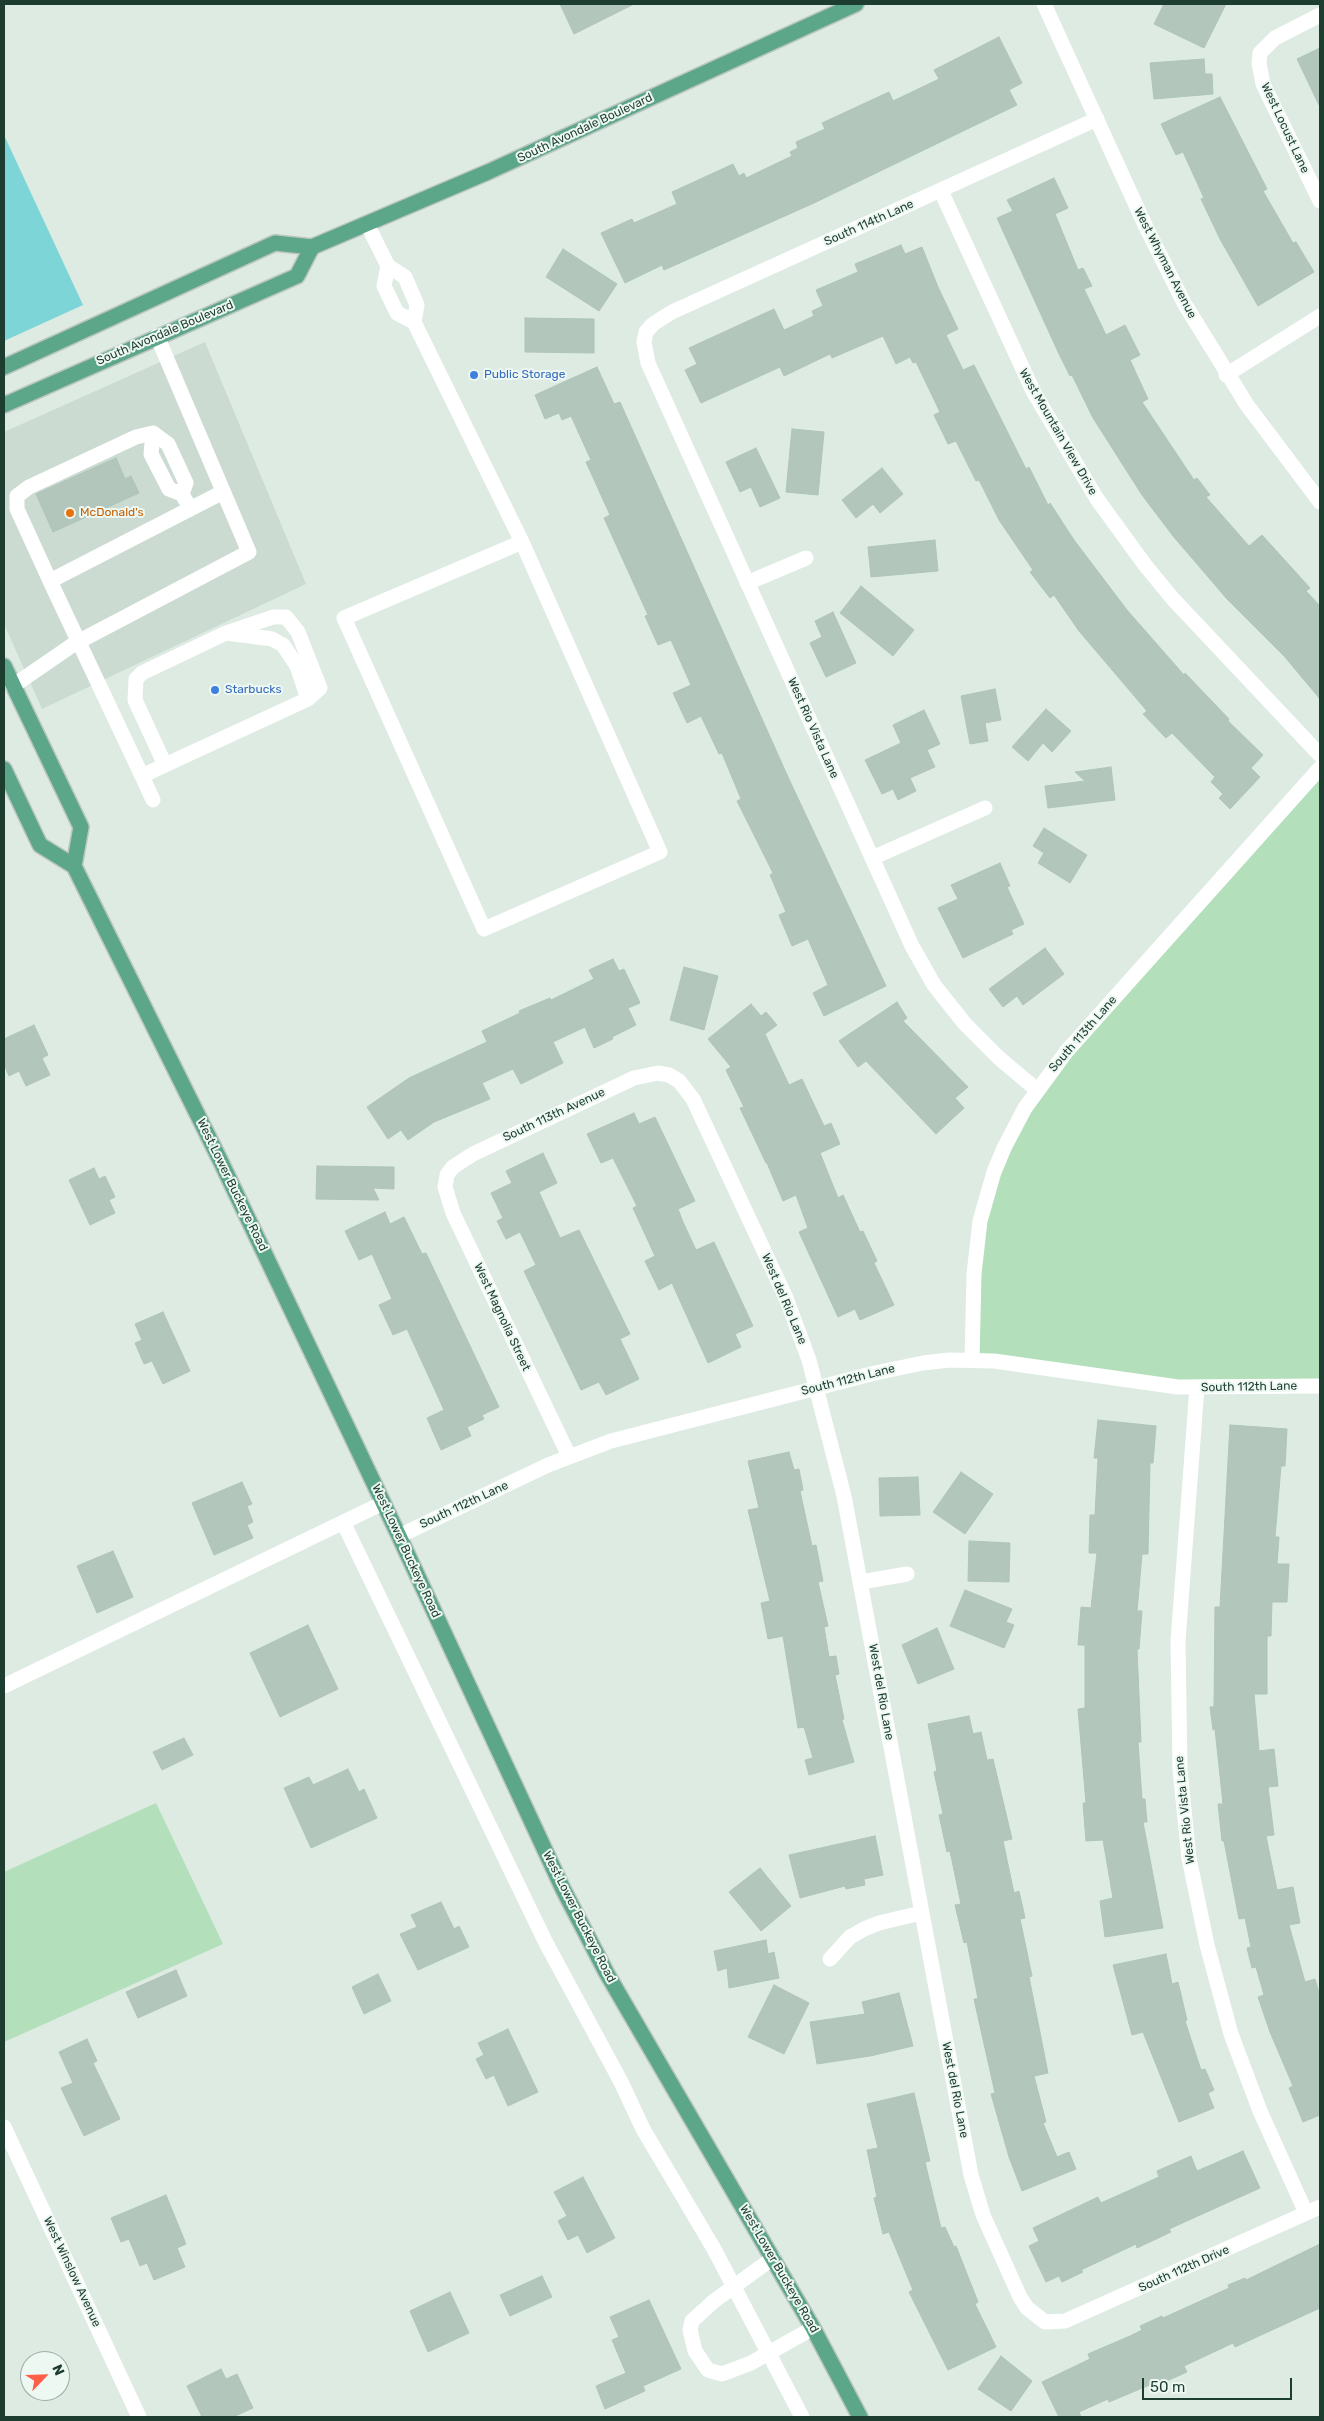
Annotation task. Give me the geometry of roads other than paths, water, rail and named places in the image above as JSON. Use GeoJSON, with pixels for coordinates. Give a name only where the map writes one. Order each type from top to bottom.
{"type":"FeatureCollection","features":[{"type":"Feature","properties":{"kind":"main road","name":"South Avondale Boulevard"},"geometry":{"type":"LineString","coordinates":[[4,367],[275,243],[312,247],[367,224],[488,172],[856,4]]}},
{"type":"Feature","properties":{"kind":"main road","name":"South Avondale Boulevard"},"geometry":{"type":"LineString","coordinates":[[4,404],[297,276],[312,247]]}},
{"type":"Feature","properties":{"kind":"main road"},"geometry":{"type":"LineString","coordinates":[[4,666],[80,827],[74,866],[40,845],[4,769]]}},
{"type":"Feature","properties":{"kind":"main road","name":"West Lower Buckeye Road"},"geometry":{"type":"LineString","coordinates":[[74,866],[221,1162],[399,1536],[563,1889],[646,2043],[814,2328],[860,2417]]}},
{"type":"Feature","properties":{"kind":"street","name":"West Whyman Avenue"},"geometry":{"type":"LineString","coordinates":[[1044,4],[1164,264],[1226,375],[1292,467],[1320,502]]}},
{"type":"Feature","properties":{"kind":"street","name":"West Locust Lane"},"geometry":{"type":"LineString","coordinates":[[1320,15],[1274,38],[1260,53],[1259,63],[1264,84],[1320,201]]}},
{"type":"Feature","properties":{"kind":"street","name":"South 114th Lane"},"geometry":{"type":"LineString","coordinates":[[646,332],[653,324],[672,312],[1097,120]]}},
{"type":"Feature","properties":{"kind":"street","name":"West Mountain View Drive"},"geometry":{"type":"LineString","coordinates":[[941,191],[1034,393],[1097,499],[1173,599],[1320,755]]}},
{"type":"Feature","properties":{"kind":"street"},"geometry":{"type":"LineString","coordinates":[[367,224],[388,266],[405,277],[417,305],[414,322]]}},
{"type":"Feature","properties":{"kind":"street"},"geometry":{"type":"LineString","coordinates":[[388,266],[384,286],[397,313],[414,322],[522,542],[660,852],[484,930],[403,754],[344,618],[522,542]]}},
{"type":"Feature","properties":{"kind":"street"},"geometry":{"type":"LineString","coordinates":[[1226,375],[1320,316]]}},
{"type":"Feature","properties":{"kind":"street","name":"West Rio Vista Lane"},"geometry":{"type":"LineString","coordinates":[[646,332],[645,352],[648,363],[912,946],[934,985],[982,1042],[1037,1090]]}},
{"type":"Feature","properties":{"kind":"street"},"geometry":{"type":"LineString","coordinates":[[13,686],[78,642],[249,552],[157,336]]}},
{"type":"Feature","properties":{"kind":"street"},"geometry":{"type":"LineString","coordinates":[[153,800],[17,509],[17,496],[29,487],[136,437],[153,434],[168,444],[186,483],[182,494],[190,509]]}},
{"type":"Feature","properties":{"kind":"street"},"geometry":{"type":"LineString","coordinates":[[50,581],[223,492]]}},
{"type":"Feature","properties":{"kind":"street"},"geometry":{"type":"LineString","coordinates":[[747,583],[806,558]]}},
{"type":"Feature","properties":{"kind":"street"},"geometry":{"type":"LineString","coordinates":[[142,776],[165,766],[308,699],[320,688],[298,632],[286,618],[273,617],[226,633],[142,673],[136,679],[135,700],[165,766]]}},
{"type":"Feature","properties":{"kind":"street"},"geometry":{"type":"LineString","coordinates":[[226,633],[272,639],[283,645],[297,666],[308,699]]}},
{"type":"Feature","properties":{"kind":"street","name":"South 113th Lane"},"geometry":{"type":"LineString","coordinates":[[972,1360],[976,1247],[986,1197],[1004,1148],[1037,1090],[1066,1052],[1320,768]]}},
{"type":"Feature","properties":{"kind":"street"},"geometry":{"type":"LineString","coordinates":[[872,858],[984,808]]}},
{"type":"Feature","properties":{"kind":"street","name":"South 113th Avenue"},"geometry":{"type":"LineString","coordinates":[[447,1175],[453,1167],[473,1154],[634,1078],[658,1073],[669,1075]]}},
{"type":"Feature","properties":{"kind":"street","name":"West del Rio Lane"},"geometry":{"type":"LineString","coordinates":[[669,1075],[687,1090],[701,1117],[792,1311],[803,1340],[844,1496],[921,1913],[976,2195],[1020,2297],[1031,2312],[1045,2322]]}},
{"type":"Feature","properties":{"kind":"street","name":"West Magnolia Street"},"geometry":{"type":"LineString","coordinates":[[447,1175],[445,1187],[453,1214],[569,1456]]}},
{"type":"Feature","properties":{"kind":"street","name":"South 112th Lane"},"geometry":{"type":"LineString","coordinates":[[399,1536],[569,1456],[635,1434],[899,1367],[948,1360],[972,1360],[1017,1364],[1158,1385],[1197,1387],[1320,1386]]}},
{"type":"Feature","properties":{"kind":"street","name":"West Rio Vista Lane"},"geometry":{"type":"LineString","coordinates":[[1197,1387],[1178,1641],[1180,1770],[1189,1858],[1206,1945],[1231,2034],[1260,2111],[1306,2213]]}},
{"type":"Feature","properties":{"kind":"street"},"geometry":{"type":"LineString","coordinates":[[4,1686],[383,1503]]}},
{"type":"Feature","properties":{"kind":"street"},"geometry":{"type":"LineString","coordinates":[[343,1522],[545,1941],[621,2082],[642,2129],[733,2287],[802,2417]]}},
{"type":"Feature","properties":{"kind":"street"},"geometry":{"type":"LineString","coordinates":[[860,1582],[908,1574]]}},
{"type":"Feature","properties":{"kind":"street"},"geometry":{"type":"LineString","coordinates":[[830,1960],[850,1937],[879,1923],[921,1913]]}},
{"type":"Feature","properties":{"kind":"street","name":"West Winslow Avenue"},"geometry":{"type":"LineString","coordinates":[[4,2127],[139,2417]]}},
{"type":"Feature","properties":{"kind":"street","name":"South 112th Drive"},"geometry":{"type":"LineString","coordinates":[[1045,2322],[1055,2323],[1075,2318],[1320,2207]]}},
{"type":"Feature","properties":{"kind":"street"},"geometry":{"type":"LineString","coordinates":[[773,2258],[714,2301],[692,2322],[690,2330],[695,2351],[708,2370],[722,2374],[751,2363],[814,2328]]}},
{"type":"Feature","properties":{"kind":"water"},"geometry":{"type":"Polygon","coordinates":[[[4,135],[83,305],[4,341],[4,135]]]}},
{"type":"Feature","properties":{"kind":"place","name":"Public Storage"},"geometry":{"type":"Point","coordinates":[474,375]}},
{"type":"Feature","properties":{"kind":"place","name":"McDonald's"},"geometry":{"type":"Point","coordinates":[70,513]}},
{"type":"Feature","properties":{"kind":"place","name":"Starbucks"},"geometry":{"type":"Point","coordinates":[215,690]}}]}
